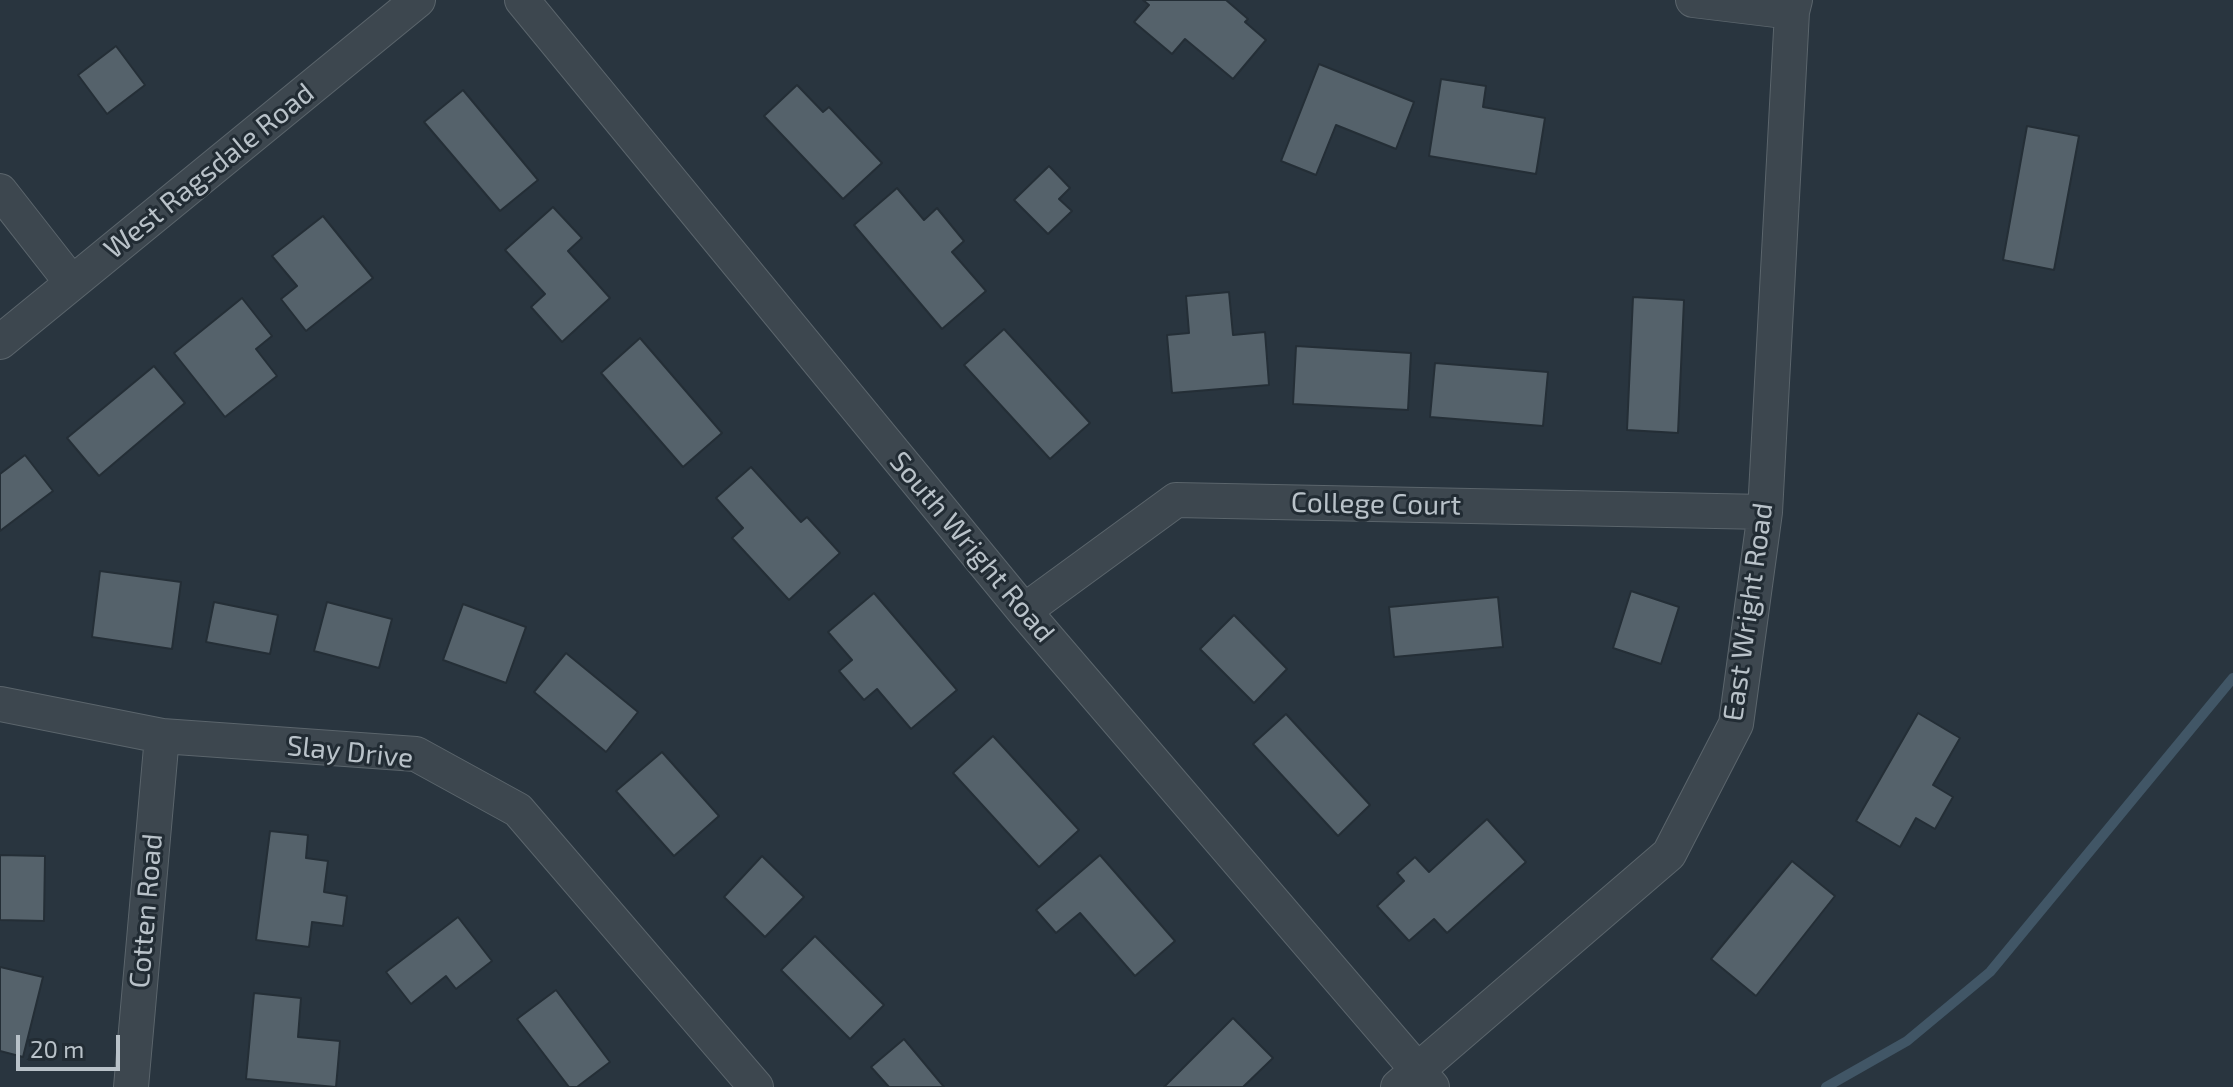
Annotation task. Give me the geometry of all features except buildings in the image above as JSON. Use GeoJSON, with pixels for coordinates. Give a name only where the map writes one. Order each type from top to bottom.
{"type":"FeatureCollection","features":[{"type":"Feature","properties":{"kind":"street","name":"West Ragsdale Road"},"geometry":{"type":"LineString","coordinates":[[0,342],[418,0]]}},
{"type":"Feature","properties":{"kind":"street","name":"South Wright Road"},"geometry":{"type":"LineString","coordinates":[[522,0],[1415,1082]]}},
{"type":"Feature","properties":{"kind":"street"},"geometry":{"type":"LineString","coordinates":[[1693,0],[1794,6]]}},
{"type":"Feature","properties":{"kind":"street","name":"East Wright Road"},"geometry":{"type":"LineString","coordinates":[[1415,1082],[1669,854],[1736,724],[1765,512],[1794,6]]}},
{"type":"Feature","properties":{"kind":"street"},"geometry":{"type":"LineString","coordinates":[[0,191],[72,283]]}},
{"type":"Feature","properties":{"kind":"street","name":"College Court"},"geometry":{"type":"LineString","coordinates":[[1024,611],[1176,500],[1765,512]]}},
{"type":"Feature","properties":{"kind":"street","name":"Slay Drive"},"geometry":{"type":"LineString","coordinates":[[0,704],[162,736],[416,754],[518,810],[756,1087]]}},
{"type":"Feature","properties":{"kind":"street","name":"Cotten Road"},"geometry":{"type":"LineString","coordinates":[[131,1087],[162,736]]}},
{"type":"Feature","properties":{"kind":"waterway"},"geometry":{"type":"LineString","coordinates":[[1826,1087],[1907,1041],[1990,972],[2233,678]]}}]}
